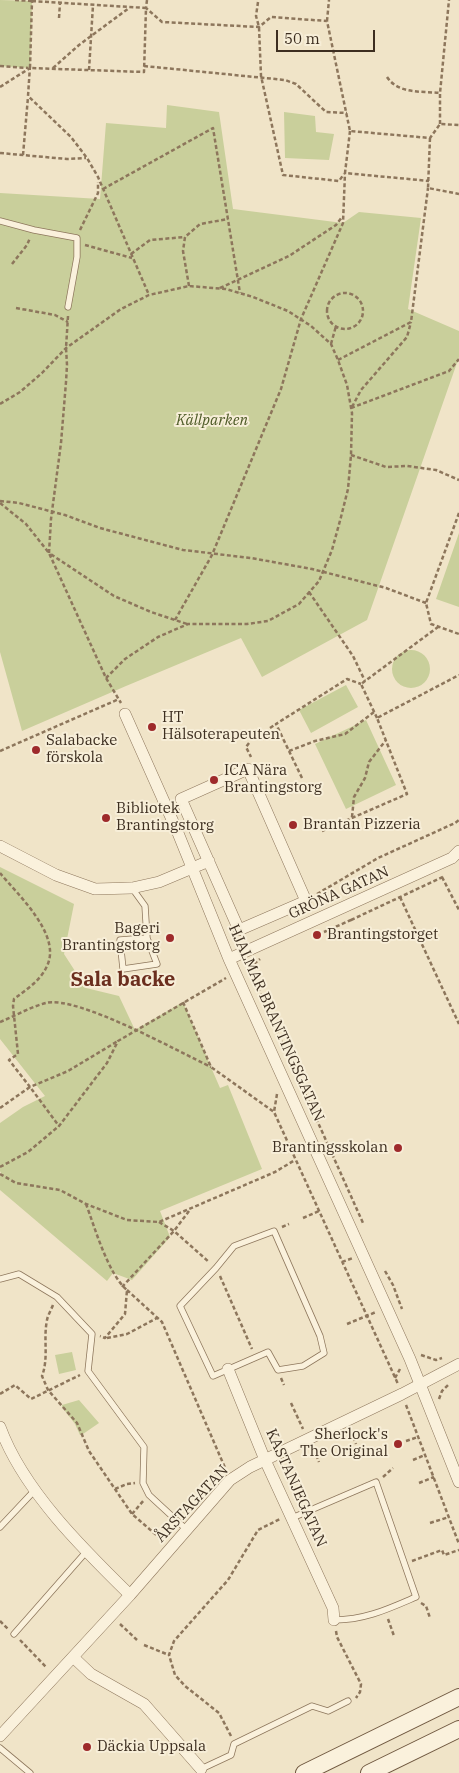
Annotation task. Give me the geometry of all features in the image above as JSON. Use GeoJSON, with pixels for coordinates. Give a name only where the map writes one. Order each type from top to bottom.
{"type":"FeatureCollection","features":[{"type":"Feature","properties":{"kind":"main road"},"geometry":{"type":"LineString","coordinates":[[304,1773],[459,1697]]}},
{"type":"Feature","properties":{"kind":"main road"},"geometry":{"type":"LineString","coordinates":[[369,1773],[459,1729]]}},
{"type":"Feature","properties":{"kind":"street","name":"HJALMAR BRANTINGSGATAN"},"geometry":{"type":"LineString","coordinates":[[125,714],[229,959],[421,1385],[459,1482]]}},
{"type":"Feature","properties":{"kind":"street"},"geometry":{"type":"LineString","coordinates":[[248,769],[306,901],[239,930],[181,799],[248,769]]}},
{"type":"Feature","properties":{"kind":"street"},"geometry":{"type":"LineString","coordinates":[[0,846],[56,875],[95,890],[132,888],[167,879],[209,861]]}},
{"type":"Feature","properties":{"kind":"street","name":"GRÖNA GATAN"},"geometry":{"type":"LineString","coordinates":[[229,959],[452,858],[459,851]]}},
{"type":"Feature","properties":{"kind":"street","name":"ÅRSTAGATAN"},"geometry":{"type":"LineString","coordinates":[[2,1729],[56,1676],[111,1616],[230,1480],[250,1467],[421,1385],[459,1364]]}},
{"type":"Feature","properties":{"kind":"street","name":"KASTANJEGATAN"},"geometry":{"type":"LineString","coordinates":[[228,1369],[266,1460],[333,1608],[334,1620]]}},
{"type":"Feature","properties":{"kind":"street"},"geometry":{"type":"LineString","coordinates":[[1,1432],[35,1490],[86,1552],[130,1595]]}},
{"type":"Feature","properties":{"kind":"street"},"geometry":{"type":"LineString","coordinates":[[73,1657],[92,1674],[144,1704],[201,1770]]}},
{"type":"Feature","properties":{"kind":"lane"},"geometry":{"type":"LineString","coordinates":[[0,221],[77,241],[77,257],[68,307]]}},
{"type":"Feature","properties":{"kind":"lane"},"geometry":{"type":"LineString","coordinates":[[132,888],[145,906],[147,938],[157,964],[123,969],[120,940],[147,938]]}},
{"type":"Feature","properties":{"kind":"lane"},"geometry":{"type":"LineString","coordinates":[[274,1231],[320,1336],[324,1353],[303,1366],[278,1370],[268,1352],[256,1357],[213,1376],[180,1306],[234,1246],[274,1231]]}},
{"type":"Feature","properties":{"kind":"lane"},"geometry":{"type":"LineString","coordinates":[[0,1279],[19,1274],[57,1297],[92,1334],[88,1371],[144,1447],[143,1483],[149,1495],[187,1530]]}},
{"type":"Feature","properties":{"kind":"lane"},"geometry":{"type":"LineString","coordinates":[[291,1516],[376,1482],[416,1597],[370,1616],[351,1620],[334,1620]]}},
{"type":"Feature","properties":{"kind":"lane"},"geometry":{"type":"LineString","coordinates":[[0,1527],[35,1490]]}},
{"type":"Feature","properties":{"kind":"lane"},"geometry":{"type":"LineString","coordinates":[[14,1634],[86,1552]]}},
{"type":"Feature","properties":{"kind":"lane"},"geometry":{"type":"LineString","coordinates":[[201,1770],[231,1754],[234,1744],[312,1706],[328,1711],[348,1701]]}},
{"type":"Feature","properties":{"kind":"lane"},"geometry":{"type":"LineString","coordinates":[[0,1748],[30,1773]]}},
{"type":"Feature","properties":{"kind":"path"},"geometry":{"type":"LineString","coordinates":[[14,0],[146,8],[162,22],[259,27],[271,18],[327,22]]}},
{"type":"Feature","properties":{"kind":"path"},"geometry":{"type":"LineString","coordinates":[[0,66],[144,72],[147,0]]}},
{"type":"Feature","properties":{"kind":"path"},"geometry":{"type":"LineString","coordinates":[[175,620],[213,552],[281,390],[300,319],[343,223],[350,131],[327,22],[329,0]]}},
{"type":"Feature","properties":{"kind":"path"},"geometry":{"type":"LineString","coordinates":[[351,408],[362,390],[407,337],[411,322],[429,181],[430,138],[440,124],[440,93],[449,0]]}},
{"type":"Feature","properties":{"kind":"path"},"geometry":{"type":"LineString","coordinates":[[23,155],[30,68],[32,1]]}},
{"type":"Feature","properties":{"kind":"path"},"geometry":{"type":"LineString","coordinates":[[258,2],[256,16],[259,27],[261,76],[283,176],[339,181],[346,173]]}},
{"type":"Feature","properties":{"kind":"path"},"geometry":{"type":"LineString","coordinates":[[59,18],[60,3]]}},
{"type":"Feature","properties":{"kind":"path"},"geometry":{"type":"LineString","coordinates":[[89,70],[93,5]]}},
{"type":"Feature","properties":{"kind":"path"},"geometry":{"type":"LineString","coordinates":[[52,69],[79,45],[130,8]]}},
{"type":"Feature","properties":{"kind":"path"},"geometry":{"type":"LineString","coordinates":[[144,66],[261,76],[285,80],[296,84],[326,112],[347,113]]}},
{"type":"Feature","properties":{"kind":"path"},"geometry":{"type":"LineString","coordinates":[[0,87],[30,68]]}},
{"type":"Feature","properties":{"kind":"path"},"geometry":{"type":"LineString","coordinates":[[387,76],[392,85],[404,90],[440,93]]}},
{"type":"Feature","properties":{"kind":"path"},"geometry":{"type":"LineString","coordinates":[[28,96],[71,137],[87,158],[98,177],[149,295]]}},
{"type":"Feature","properties":{"kind":"path"},"geometry":{"type":"LineString","coordinates":[[440,124],[459,125]]}},
{"type":"Feature","properties":{"kind":"path"},"geometry":{"type":"LineString","coordinates":[[103,189],[213,128],[240,293]]}},
{"type":"Feature","properties":{"kind":"path"},"geometry":{"type":"LineString","coordinates":[[350,131],[430,138]]}},
{"type":"Feature","properties":{"kind":"path"},"geometry":{"type":"LineString","coordinates":[[0,153],[68,159],[87,158]]}},
{"type":"Feature","properties":{"kind":"path"},"geometry":{"type":"LineString","coordinates":[[346,173],[429,181]]}},
{"type":"Feature","properties":{"kind":"path"},"geometry":{"type":"LineString","coordinates":[[98,177],[98,193],[77,241],[131,256]]}},
{"type":"Feature","properties":{"kind":"path"},"geometry":{"type":"LineString","coordinates":[[428,188],[459,194]]}},
{"type":"Feature","properties":{"kind":"path"},"geometry":{"type":"LineString","coordinates":[[219,288],[290,256],[336,225],[343,216]]}},
{"type":"Feature","properties":{"kind":"path"},"geometry":{"type":"LineString","coordinates":[[131,256],[150,240],[185,237],[200,224],[228,219]]}},
{"type":"Feature","properties":{"kind":"path"},"geometry":{"type":"LineString","coordinates":[[12,264],[27,245],[34,230]]}},
{"type":"Feature","properties":{"kind":"path"},"geometry":{"type":"LineString","coordinates":[[185,237],[183,251],[189,286]]}},
{"type":"Feature","properties":{"kind":"path"},"geometry":{"type":"LineString","coordinates":[[0,404],[20,392],[66,348],[121,309],[149,295],[189,286],[219,288],[240,293],[288,311],[330,344],[347,386],[351,408],[351,456],[348,489],[342,518],[320,581],[299,604],[268,621],[247,624],[188,624],[114,596],[49,553]]}},
{"type":"Feature","properties":{"kind":"path"},"geometry":{"type":"LineString","coordinates":[[341,293],[353,294],[358,298],[363,308],[361,320],[353,327],[341,329],[336,326],[328,317],[328,305],[335,296],[341,293]]}},
{"type":"Feature","properties":{"kind":"path"},"geometry":{"type":"LineString","coordinates":[[49,553],[67,365],[68,307]]}},
{"type":"Feature","properties":{"kind":"path"},"geometry":{"type":"LineString","coordinates":[[16,308],[54,315],[68,322]]}},
{"type":"Feature","properties":{"kind":"path"},"geometry":{"type":"LineString","coordinates":[[338,360],[411,322]]}},
{"type":"Feature","properties":{"kind":"path"},"geometry":{"type":"LineString","coordinates":[[330,344],[336,326]]}},
{"type":"Feature","properties":{"kind":"path"},"geometry":{"type":"LineString","coordinates":[[351,408],[449,371],[459,359]]}},
{"type":"Feature","properties":{"kind":"path"},"geometry":{"type":"LineString","coordinates":[[351,456],[386,468],[407,466],[436,470],[459,480]]}},
{"type":"Feature","properties":{"kind":"path"},"geometry":{"type":"LineString","coordinates":[[0,502],[19,503],[132,538],[183,550],[213,552],[324,572],[386,588],[426,603]]}},
{"type":"Feature","properties":{"kind":"path"},"geometry":{"type":"LineString","coordinates":[[0,502],[26,524],[49,553],[106,678],[119,699],[125,714]]}},
{"type":"Feature","properties":{"kind":"path"},"geometry":{"type":"LineString","coordinates":[[459,513],[426,603],[431,624],[459,634]]}},
{"type":"Feature","properties":{"kind":"path"},"geometry":{"type":"LineString","coordinates":[[310,592],[353,656],[365,681]]}},
{"type":"Feature","properties":{"kind":"path"},"geometry":{"type":"LineString","coordinates":[[106,678],[125,659],[158,637],[188,624]]}},
{"type":"Feature","properties":{"kind":"path"},"geometry":{"type":"LineString","coordinates":[[361,684],[438,627]]}},
{"type":"Feature","properties":{"kind":"path"},"geometry":{"type":"LineString","coordinates":[[377,718],[459,676]]}},
{"type":"Feature","properties":{"kind":"path"},"geometry":{"type":"LineString","coordinates":[[270,728],[347,679],[361,684],[408,794],[322,831]]}},
{"type":"Feature","properties":{"kind":"path"},"geometry":{"type":"LineString","coordinates":[[0,751],[119,699]]}},
{"type":"Feature","properties":{"kind":"path"},"geometry":{"type":"LineString","coordinates":[[289,751],[315,741],[345,734],[374,712]]}},
{"type":"Feature","properties":{"kind":"path"},"geometry":{"type":"LineString","coordinates":[[276,724],[302,778]]}},
{"type":"Feature","properties":{"kind":"path"},"geometry":{"type":"LineString","coordinates":[[352,818],[354,798],[365,778],[369,762],[386,740]]}},
{"type":"Feature","properties":{"kind":"path"},"geometry":{"type":"LineString","coordinates":[[249,744],[246,747],[253,761]]}},
{"type":"Feature","properties":{"kind":"path"},"geometry":{"type":"LineString","coordinates":[[306,901],[378,858],[459,820]]}},
{"type":"Feature","properties":{"kind":"path"},"geometry":{"type":"LineString","coordinates":[[0,873],[39,920],[48,937],[51,952],[48,966],[29,988],[14,999],[13,1006],[18,1054],[9,1060],[59,1126]]}},
{"type":"Feature","properties":{"kind":"path"},"geometry":{"type":"LineString","coordinates":[[351,920],[450,873]]}},
{"type":"Feature","properties":{"kind":"path"},"geometry":{"type":"LineString","coordinates":[[442,878],[459,910]]}},
{"type":"Feature","properties":{"kind":"path"},"geometry":{"type":"LineString","coordinates":[[400,897],[459,1024]]}},
{"type":"Feature","properties":{"kind":"path"},"geometry":{"type":"LineString","coordinates":[[243,953],[366,1231]]}},
{"type":"Feature","properties":{"kind":"path"},"geometry":{"type":"LineString","coordinates":[[0,1108],[30,1087],[68,1071],[182,1002],[236,973]]}},
{"type":"Feature","properties":{"kind":"path"},"geometry":{"type":"LineString","coordinates":[[0,1022],[46,1003],[63,1002],[81,1007],[135,1030],[211,1067],[274,1112],[402,1394],[459,1544]]}},
{"type":"Feature","properties":{"kind":"path"},"geometry":{"type":"LineString","coordinates":[[182,1002],[211,1067]]}},
{"type":"Feature","properties":{"kind":"path"},"geometry":{"type":"LineString","coordinates":[[0,1167],[28,1152],[59,1126],[107,1063],[118,1041]]}},
{"type":"Feature","properties":{"kind":"path"},"geometry":{"type":"LineString","coordinates":[[274,1112],[277,1092]]}},
{"type":"Feature","properties":{"kind":"path"},"geometry":{"type":"LineString","coordinates":[[0,1174],[16,1183],[60,1190],[86,1204],[127,1220],[159,1222],[275,1172],[296,1160]]}},
{"type":"Feature","properties":{"kind":"path"},"geometry":{"type":"LineString","coordinates":[[86,1204],[109,1263],[122,1287],[162,1322],[230,1480]]}},
{"type":"Feature","properties":{"kind":"path"},"geometry":{"type":"LineString","coordinates":[[122,1287],[174,1231],[190,1210]]}},
{"type":"Feature","properties":{"kind":"path"},"geometry":{"type":"LineString","coordinates":[[303,1218],[319,1211]]}},
{"type":"Feature","properties":{"kind":"path"},"geometry":{"type":"LineString","coordinates":[[159,1222],[174,1231],[216,1268],[256,1357]]}},
{"type":"Feature","properties":{"kind":"path"},"geometry":{"type":"LineString","coordinates":[[105,1338],[125,1314],[127,1290]]}},
{"type":"Feature","properties":{"kind":"path"},"geometry":{"type":"LineString","coordinates":[[57,1297],[47,1318],[46,1364],[42,1376],[48,1390],[77,1423],[89,1451],[132,1514],[171,1548]]}},
{"type":"Feature","properties":{"kind":"path"},"geometry":{"type":"LineString","coordinates":[[346,1324],[378,1311]]}},
{"type":"Feature","properties":{"kind":"path"},"geometry":{"type":"LineString","coordinates":[[92,1334],[105,1338],[127,1334],[157,1318]]}},
{"type":"Feature","properties":{"kind":"path"},"geometry":{"type":"LineString","coordinates":[[420,1354],[436,1360]]}},
{"type":"Feature","properties":{"kind":"path"},"geometry":{"type":"LineString","coordinates":[[0,1394],[15,1385],[31,1400],[88,1371]]}},
{"type":"Feature","properties":{"kind":"path"},"geometry":{"type":"LineString","coordinates":[[439,1400],[442,1391],[448,1384]]}},
{"type":"Feature","properties":{"kind":"path"},"geometry":{"type":"LineString","coordinates":[[291,1403],[308,1439]]}},
{"type":"Feature","properties":{"kind":"path"},"geometry":{"type":"LineString","coordinates":[[406,1441],[418,1436]]}},
{"type":"Feature","properties":{"kind":"path"},"geometry":{"type":"LineString","coordinates":[[413,1460],[425,1455]]}},
{"type":"Feature","properties":{"kind":"path"},"geometry":{"type":"LineString","coordinates":[[376,1482],[393,1468]]}},
{"type":"Feature","properties":{"kind":"path"},"geometry":{"type":"LineString","coordinates":[[419,1483],[434,1478]]}},
{"type":"Feature","properties":{"kind":"path"},"geometry":{"type":"LineString","coordinates":[[115,1489],[127,1484],[143,1483]]}},
{"type":"Feature","properties":{"kind":"path"},"geometry":{"type":"LineString","coordinates":[[132,1514],[149,1495]]}},
{"type":"Feature","properties":{"kind":"path"},"geometry":{"type":"LineString","coordinates":[[234,1744],[228,1728],[219,1713],[185,1686],[175,1675],[169,1655],[174,1641],[228,1580],[258,1530],[291,1516]]}},
{"type":"Feature","properties":{"kind":"path"},"geometry":{"type":"LineString","coordinates":[[430,1524],[449,1517]]}},
{"type":"Feature","properties":{"kind":"path"},"geometry":{"type":"LineString","coordinates":[[404,1564],[442,1550],[444,1555],[459,1550]]}},
{"type":"Feature","properties":{"kind":"path"},"geometry":{"type":"LineString","coordinates":[[416,1597],[417,1602],[426,1606],[430,1618]]}},
{"type":"Feature","properties":{"kind":"path"},"geometry":{"type":"LineString","coordinates":[[385,1610],[394,1636]]}},
{"type":"Feature","properties":{"kind":"path"},"geometry":{"type":"LineString","coordinates":[[111,1616],[137,1640]]}},
{"type":"Feature","properties":{"kind":"path"},"geometry":{"type":"LineString","coordinates":[[334,1620],[337,1637],[361,1684],[357,1698],[348,1701]]}},
{"type":"Feature","properties":{"kind":"path"},"geometry":{"type":"LineString","coordinates":[[1,1623],[56,1676]]}},
{"type":"Feature","properties":{"kind":"path"},"geometry":{"type":"LineString","coordinates":[[144,1645],[169,1655]]}},
{"type":"Feature","properties":{"kind":"green space"},"geometry":{"type":"Polygon","coordinates":[[[0,0],[32,1],[30,68],[0,66],[0,0]]]}},
{"type":"Feature","properties":{"kind":"green space","name":"Källparken"},"geometry":{"type":"Polygon","coordinates":[[[167,105],[219,112],[233,209],[343,223],[359,212],[421,218],[408,309],[459,331],[459,357],[367,620],[262,677],[241,638],[22,731],[0,652],[0,193],[100,199],[106,123],[166,128],[167,105]]]}},
{"type":"Feature","properties":{"kind":"green space"},"geometry":{"type":"Polygon","coordinates":[[[284,112],[315,116],[316,132],[334,134],[329,160],[285,158],[284,112]]]}},
{"type":"Feature","properties":{"kind":"green space"},"geometry":{"type":"Polygon","coordinates":[[[459,533],[459,607],[436,599],[459,533]]]}},
{"type":"Feature","properties":{"kind":"green space"},"geometry":{"type":"Polygon","coordinates":[[[411,650],[418,651],[424,656],[429,662],[429,676],[424,682],[418,687],[411,688],[404,687],[398,682],[393,676],[392,669],[393,662],[398,656],[404,651],[411,650]]]}},
{"type":"Feature","properties":{"kind":"green space"},"geometry":{"type":"Polygon","coordinates":[[[346,685],[358,707],[311,733],[299,710],[346,685]]]}},
{"type":"Feature","properties":{"kind":"green space"},"geometry":{"type":"Polygon","coordinates":[[[366,720],[396,785],[346,809],[315,744],[366,720]]]}},
{"type":"Feature","properties":{"kind":"green space"},"geometry":{"type":"Polygon","coordinates":[[[0,867],[74,904],[64,954],[86,988],[119,996],[135,1030],[183,1002],[220,1088],[228,1085],[262,1169],[160,1211],[170,1237],[132,1280],[113,1273],[107,1281],[0,1190],[0,1176],[2,1175],[0,1171],[0,1123],[23,1107],[45,1096],[0,1039],[0,867]]]}},
{"type":"Feature","properties":{"kind":"green space"},"geometry":{"type":"Polygon","coordinates":[[[72,1352],[76,1370],[59,1374],[55,1355],[72,1352]]]}},
{"type":"Feature","properties":{"kind":"green space"},"geometry":{"type":"Polygon","coordinates":[[[79,1400],[99,1423],[80,1435],[75,1424],[62,1407],[62,1405],[79,1400]]]}},
{"type":"Feature","properties":{"kind":"place","name":"HT Hälsoterapeuten"},"geometry":{"type":"Point","coordinates":[152,727]}},
{"type":"Feature","properties":{"kind":"place","name":"Salabacke förskola"},"geometry":{"type":"Point","coordinates":[36,750]}},
{"type":"Feature","properties":{"kind":"place","name":"ICA Nära Brantingstorg"},"geometry":{"type":"Point","coordinates":[214,780]}},
{"type":"Feature","properties":{"kind":"place","name":"Bibliotek Brantingstorg"},"geometry":{"type":"Point","coordinates":[106,818]}},
{"type":"Feature","properties":{"kind":"place","name":"Brantan Pizzeria"},"geometry":{"type":"Point","coordinates":[293,825]}},
{"type":"Feature","properties":{"kind":"place","name":"Brantingstorget"},"geometry":{"type":"Point","coordinates":[317,935]}},
{"type":"Feature","properties":{"kind":"place","name":"Bageri Brantingstorg"},"geometry":{"type":"Point","coordinates":[170,938]}},
{"type":"Feature","properties":{"kind":"place","name":"Brantingsskolan"},"geometry":{"type":"Point","coordinates":[398,1148]}},
{"type":"Feature","properties":{"kind":"place","name":"Sherlock's The Original"},"geometry":{"type":"Point","coordinates":[398,1444]}},
{"type":"Feature","properties":{"kind":"place","name":"Däckia Uppsala"},"geometry":{"type":"Point","coordinates":[87,1747]}},
{"type":"Feature","properties":{"kind":"district","name":"Sala backe"},"geometry":{"type":"Point","coordinates":[123,980]}}]}
